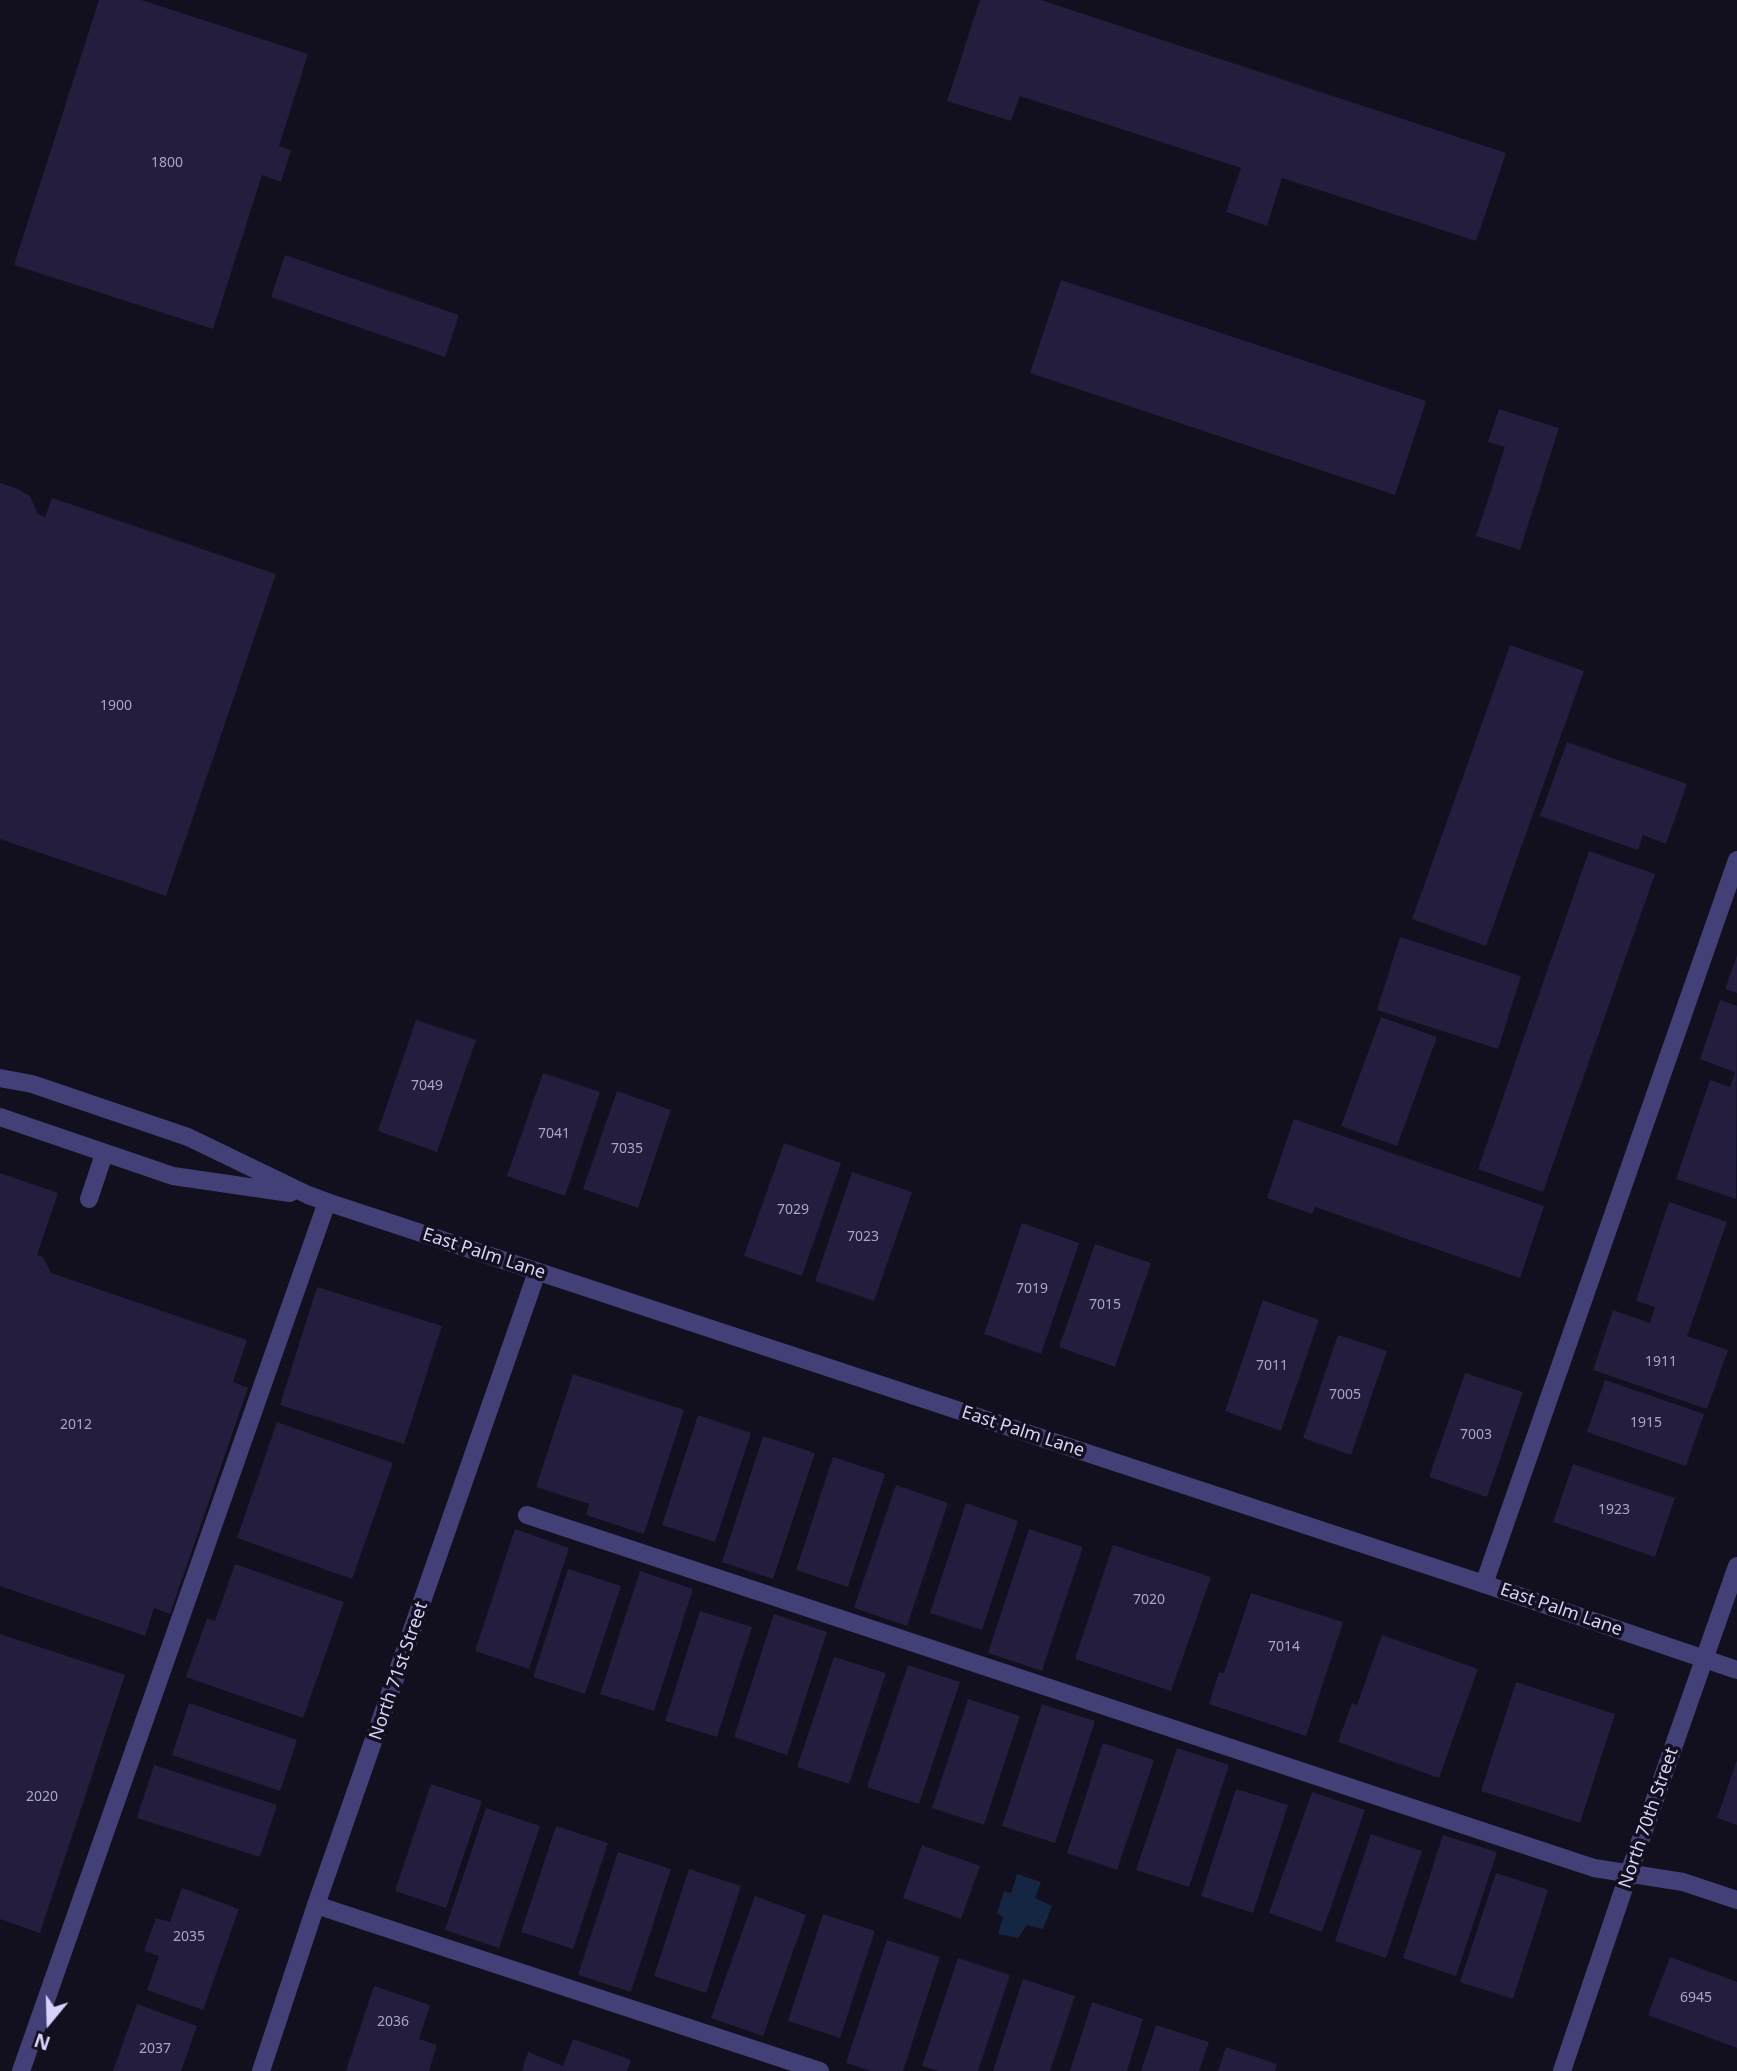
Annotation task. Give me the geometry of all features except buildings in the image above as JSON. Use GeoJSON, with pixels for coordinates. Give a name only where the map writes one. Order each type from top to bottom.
{"type":"FeatureCollection","features":[{"type":"Feature","properties":{"kind":"street"},"geometry":{"type":"LineString","coordinates":[[1484,1584],[1737,859]]}},
{"type":"Feature","properties":{"kind":"street","name":"East Palm Lane"},"geometry":{"type":"LineString","coordinates":[[0,1078],[32,1084],[188,1137],[327,1202],[1737,1670]]}},
{"type":"Feature","properties":{"kind":"street","name":"East Palm Lane"},"geometry":{"type":"LineString","coordinates":[[0,1117],[173,1176],[308,1195]]}},
{"type":"Feature","properties":{"kind":"street"},"geometry":{"type":"LineString","coordinates":[[89,1199],[104,1154]]}},
{"type":"Feature","properties":{"kind":"street"},"geometry":{"type":"LineString","coordinates":[[21,2071],[327,1202]]}},
{"type":"Feature","properties":{"kind":"street","name":"North 71st Street"},"geometry":{"type":"LineString","coordinates":[[261,2071],[316,1905],[537,1272]]}},
{"type":"Feature","properties":{"kind":"street"},"geometry":{"type":"LineString","coordinates":[[527,1515],[1594,1868],[1683,1882],[1737,1900]]}},
{"type":"Feature","properties":{"kind":"street","name":"North 70th Street"},"geometry":{"type":"LineString","coordinates":[[1562,2071],[1737,1566]]}},
{"type":"Feature","properties":{"kind":"street"},"geometry":{"type":"LineString","coordinates":[[316,1905],[820,2071]]}},
{"type":"Feature","properties":{"kind":"water"},"geometry":{"type":"Polygon","coordinates":[[[1017,1874],[1041,1882],[1035,1898],[1052,1906],[1043,1929],[1027,1925],[1018,1938],[998,1934],[1003,1917],[997,1913],[1004,1891],[1011,1893],[1017,1874]]]}}]}
